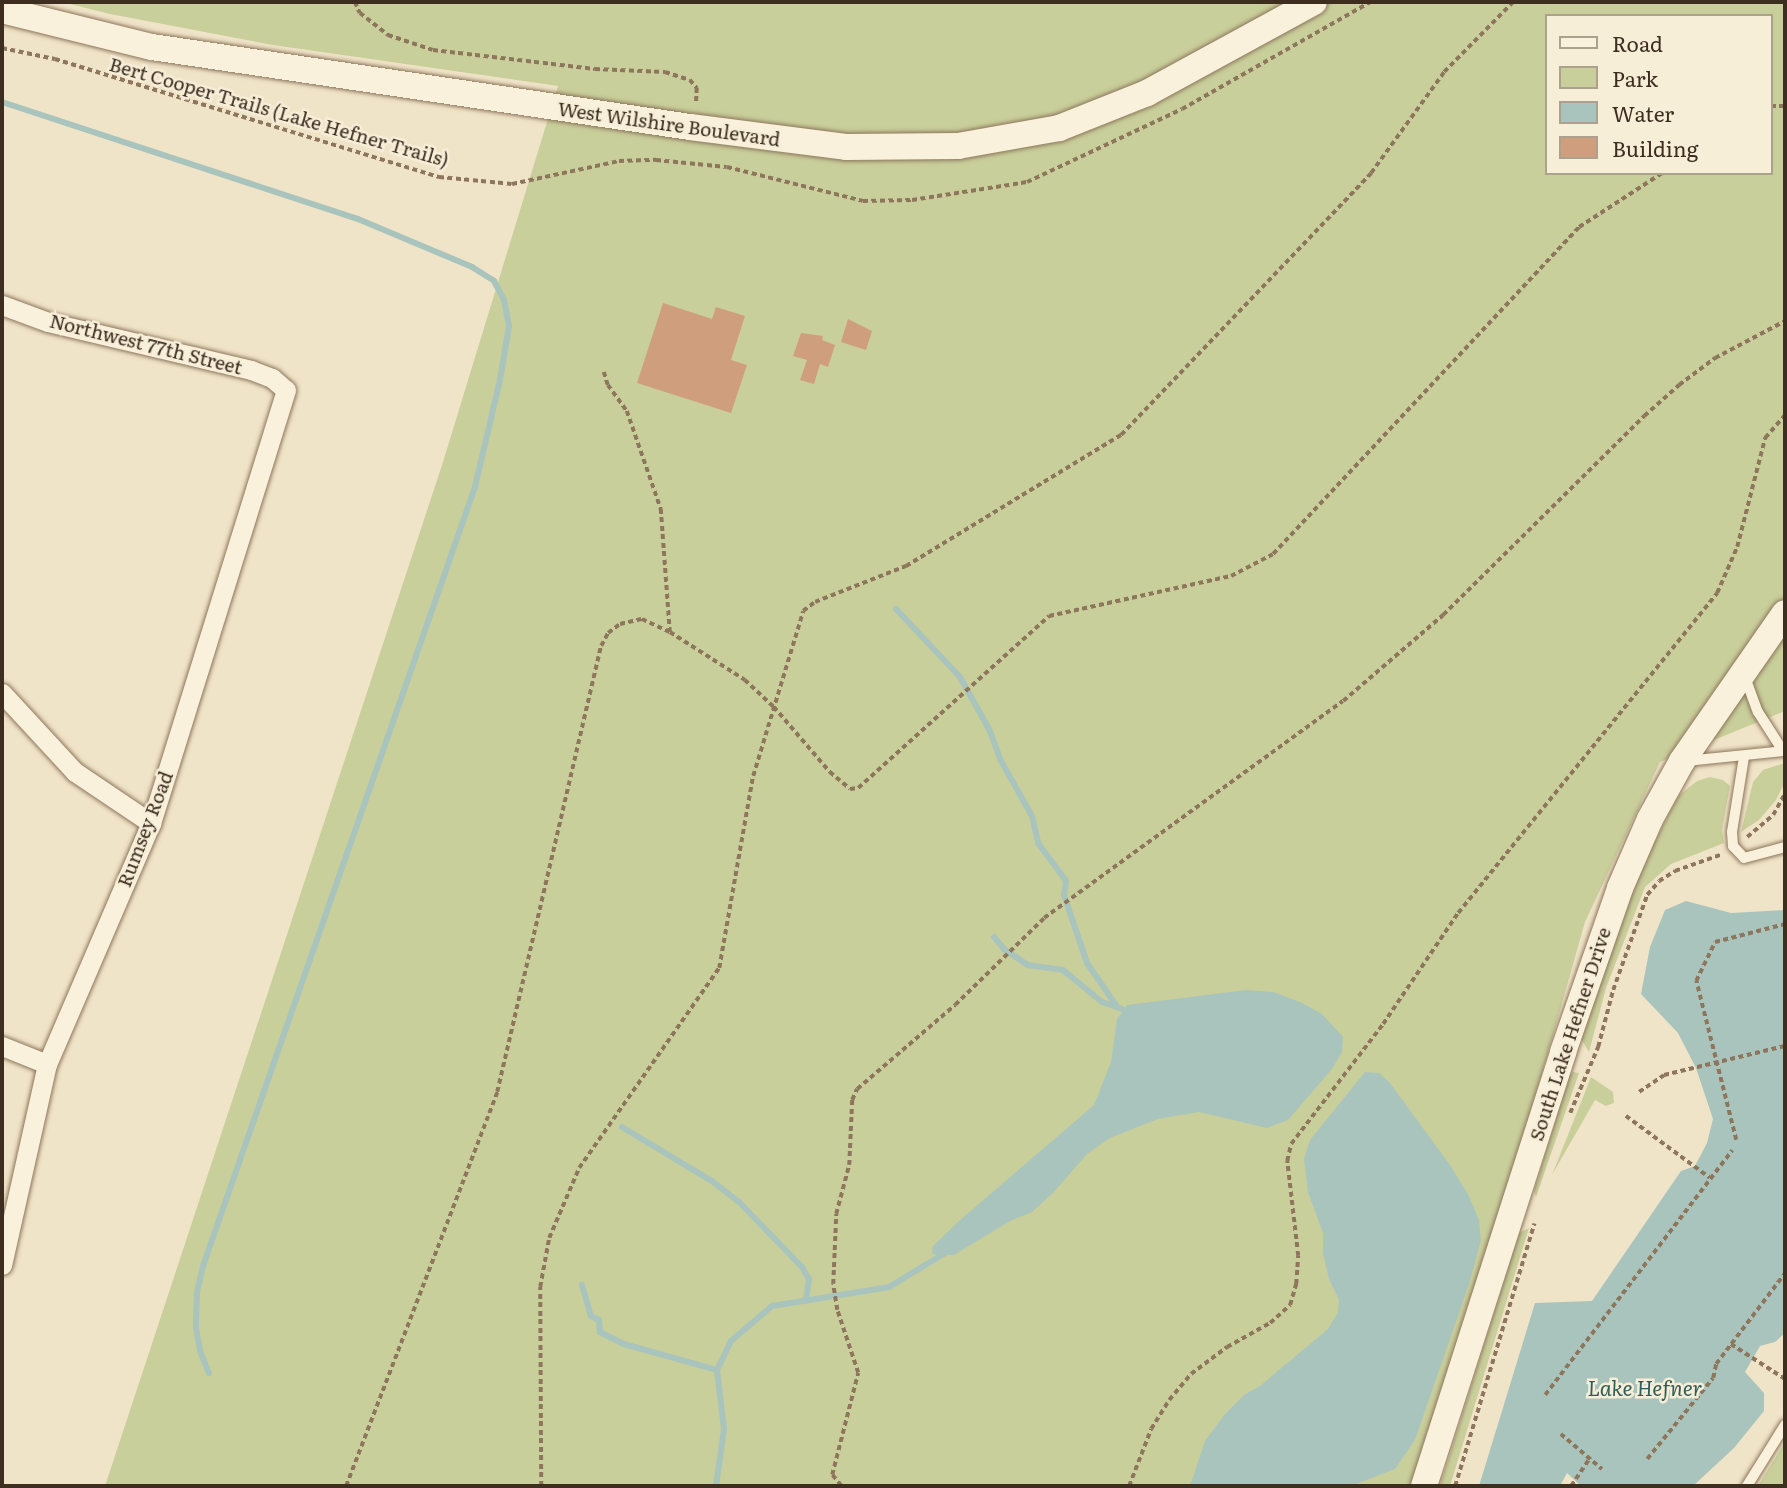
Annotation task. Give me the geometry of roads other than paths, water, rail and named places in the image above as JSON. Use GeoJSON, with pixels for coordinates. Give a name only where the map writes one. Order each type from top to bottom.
{"type":"FeatureCollection","features":[{"type":"Feature","properties":{"kind":"street","name":"West Wilshire Boulevard"},"geometry":{"type":"LineString","coordinates":[[2,10],[152,47],[690,127],[846,147],[958,146],[1059,128],[1147,93],[1314,2]]}},
{"type":"Feature","properties":{"kind":"street","name":"Northwest 77th Street"},"geometry":{"type":"LineString","coordinates":[[2,305],[48,321],[251,370],[272,379],[286,390]]}},
{"type":"Feature","properties":{"kind":"street","name":"Rumsey Road"},"geometry":{"type":"LineString","coordinates":[[2,1265],[47,1064],[151,822],[286,390]]}},
{"type":"Feature","properties":{"kind":"street","name":"South Lake Hefner Drive"},"geometry":{"type":"LineString","coordinates":[[1424,1486],[1603,933],[1640,841],[1682,761],[1785,613]]}},
{"type":"Feature","properties":{"kind":"street"},"geometry":{"type":"LineString","coordinates":[[2,693],[75,772],[151,822]]}},
{"type":"Feature","properties":{"kind":"street"},"geometry":{"type":"LineString","coordinates":[[2,1046],[47,1064]]}},
{"type":"Feature","properties":{"kind":"lane"},"geometry":{"type":"LineString","coordinates":[[1682,761],[1784,751],[1751,697],[1743,672]]}},
{"type":"Feature","properties":{"kind":"lane"},"geometry":{"type":"LineString","coordinates":[[1744,757],[1732,832],[1733,846],[1744,858],[1785,847]]}},
{"type":"Feature","properties":{"kind":"lane"},"geometry":{"type":"LineString","coordinates":[[1747,1486],[1785,1425]]}},
{"type":"Feature","properties":{"kind":"water","name":"Lake Hefner"},"geometry":{"type":"Polygon","coordinates":[[[1686,901],[1731,913],[1785,910],[1785,1333],[1775,1342],[1760,1346],[1745,1372],[1764,1393],[1764,1411],[1734,1448],[1693,1486],[1581,1486],[1567,1473],[1560,1486],[1479,1486],[1535,1303],[1592,1301],[1681,1171],[1695,1166],[1707,1143],[1713,1119],[1696,1068],[1678,1033],[1641,994],[1650,947],[1665,910],[1686,901]]]}},
{"type":"Feature","properties":{"kind":"water"},"geometry":{"type":"Polygon","coordinates":[[[1246,990],[1273,992],[1300,1002],[1322,1014],[1343,1037],[1342,1052],[1332,1069],[1288,1120],[1267,1128],[1199,1112],[1158,1119],[1110,1138],[1087,1154],[1053,1193],[1032,1212],[1010,1221],[954,1255],[932,1254],[933,1246],[959,1221],[1094,1105],[1111,1062],[1117,1019],[1127,1005],[1246,990]]]}},
{"type":"Feature","properties":{"kind":"water"},"geometry":{"type":"Polygon","coordinates":[[[1365,1072],[1379,1073],[1390,1083],[1450,1165],[1468,1194],[1479,1220],[1481,1240],[1469,1284],[1415,1440],[1395,1469],[1351,1486],[1190,1486],[1205,1441],[1225,1414],[1244,1395],[1260,1386],[1328,1329],[1338,1312],[1339,1300],[1329,1279],[1323,1254],[1323,1233],[1308,1192],[1304,1159],[1310,1140],[1365,1072]]]}},
{"type":"Feature","properties":{"kind":"waterway"},"geometry":{"type":"LineString","coordinates":[[2,102],[358,219],[472,267],[494,281],[504,300],[509,326],[500,380],[475,487],[203,1266],[197,1292],[196,1328],[200,1351],[209,1373]]}},
{"type":"Feature","properties":{"kind":"waterway"},"geometry":{"type":"LineString","coordinates":[[896,609],[960,677],[990,731],[1000,759],[1032,816],[1038,843],[1066,881],[1064,895],[1087,963],[1116,1005]]}},
{"type":"Feature","properties":{"kind":"waterway"},"geometry":{"type":"LineString","coordinates":[[994,937],[1004,949],[1028,965],[1063,970],[1102,1002],[1122,1009]]}},
{"type":"Feature","properties":{"kind":"waterway"},"geometry":{"type":"LineString","coordinates":[[622,1127],[712,1181],[739,1202],[802,1267],[809,1279],[806,1301]]}},
{"type":"Feature","properties":{"kind":"waterway"},"geometry":{"type":"LineString","coordinates":[[716,1486],[724,1429],[717,1370],[731,1341],[772,1306],[889,1287],[950,1250]]}},
{"type":"Feature","properties":{"kind":"waterway"},"geometry":{"type":"LineString","coordinates":[[582,1285],[591,1316],[599,1320],[600,1332],[624,1344],[717,1370]]}}]}
